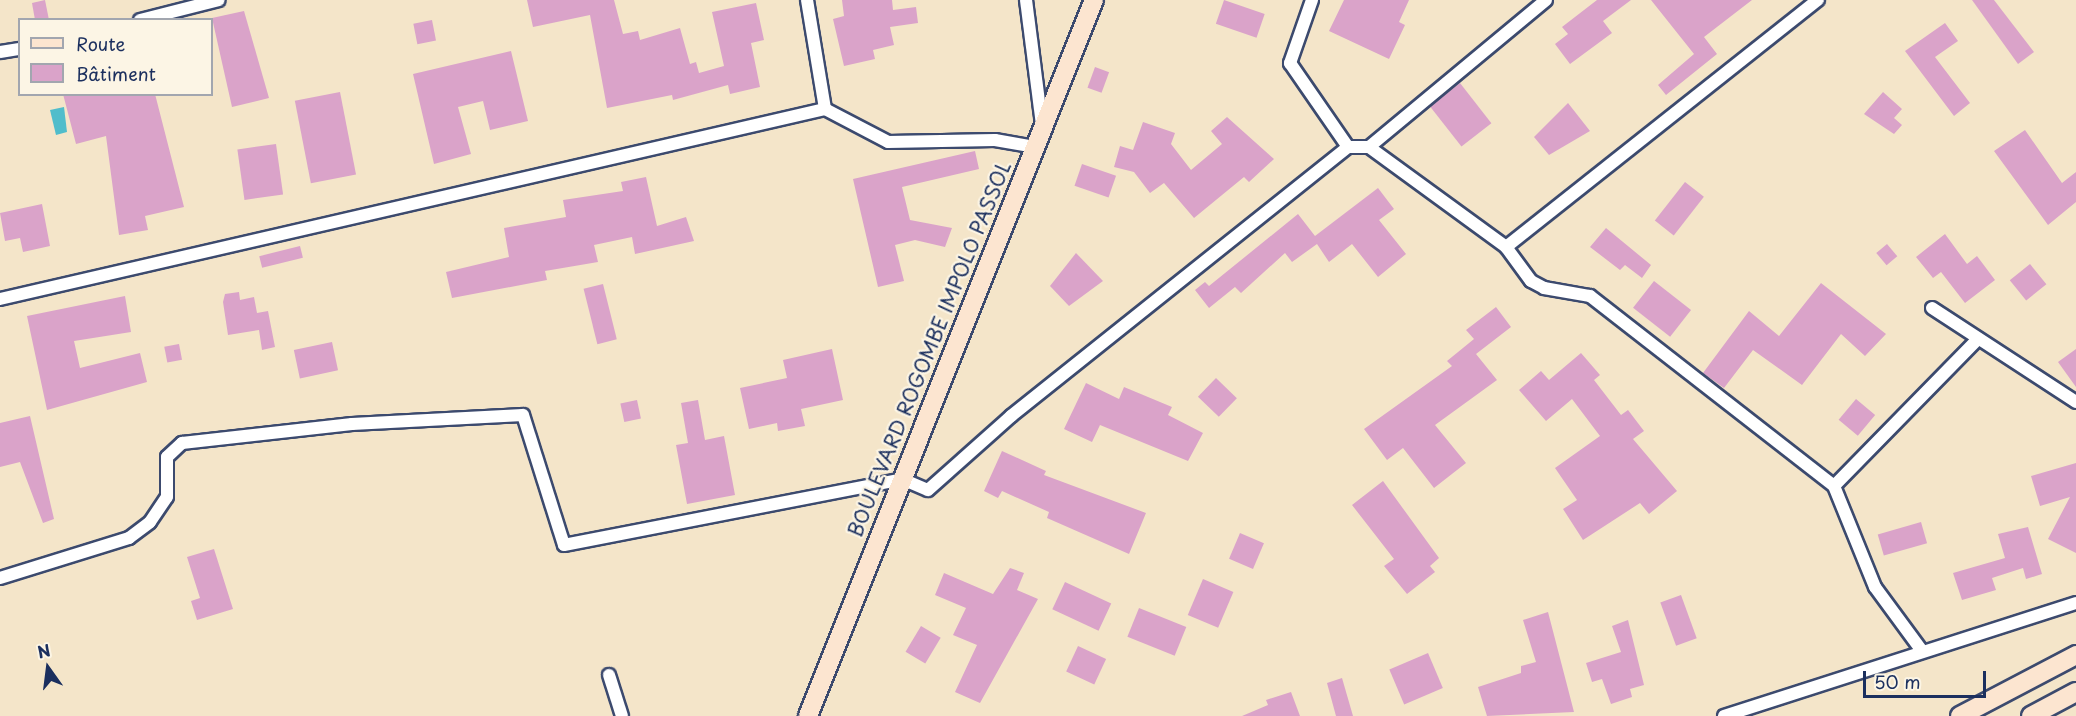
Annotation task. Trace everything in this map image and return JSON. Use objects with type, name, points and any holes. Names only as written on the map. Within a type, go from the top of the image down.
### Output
[{"type":"street","points":[[148,18],[219,0]]},
{"type":"street","points":[[807,0],[825,109]]},
{"type":"street","points":[[1026,0],[1042,125]]},
{"type":"street","name":"BOULEVARD ROGOMBE IMPOLO PASSOL","points":[[808,716],[1042,125],[1094,0]]},
{"type":"street","points":[[1312,0],[1290,63],[1348,147]]},
{"type":"street","points":[[1369,147],[1546,0]]},
{"type":"street","points":[[1506,247],[1818,0]]},
{"type":"street","points":[[0,52],[18,49]]},
{"type":"street","points":[[0,299],[825,109],[888,142],[995,140],[1034,147]]},
{"type":"street","points":[[0,578],[129,538],[167,497],[166,458],[182,443],[352,424],[523,415],[564,545],[902,479],[928,490],[1011,416],[1348,147],[1369,147],[1506,247],[1531,281],[1544,288],[1590,296],[1834,486],[1875,587],[1922,651]]},
{"type":"street","points":[[1932,308],[2076,402]]},
{"type":"street","points":[[1834,486],[1978,339]]},
{"type":"street","points":[[1724,716],[2076,603]]},
{"type":"street","points":[[1960,716],[2076,655]]},
{"type":"street","points":[[609,675],[622,716]]},
{"type":"street","points":[[2031,716],[2076,692]]},
{"type":"water","points":[[64,107],[67,132],[56,135],[50,110]]},
{"type":"building","points":[[45,0],[49,18],[35,18],[32,3]]},
{"type":"building","points":[[527,0],[614,0],[623,34],[638,31],[640,40],[680,28],[690,64],[696,62],[699,73],[724,66],[712,12],[756,3],[764,40],[751,43],[760,87],[730,94],[728,85],[673,100],[672,95],[607,108],[590,15],[533,27]]},
{"type":"building","points":[[842,0],[892,0],[893,10],[916,7],[918,23],[890,27],[894,45],[873,50],[875,59],[844,66],[833,19],[844,16]]},
{"type":"building","points":[[1224,0],[1265,14],[1257,38],[1216,24]]},
{"type":"building","points":[[1344,0],[1409,0],[1399,22],[1405,25],[1389,59],[1329,31]]},
{"type":"building","points":[[1597,0],[1631,0],[1603,21],[1612,33],[1570,64],[1555,44],[1568,34],[1562,27]]},
{"type":"building","points":[[1651,0],[1752,0],[1704,37],[1717,54],[1666,95],[1658,85],[1694,54]]},
{"type":"building","points":[[1972,0],[1994,0],[2034,52],[2018,64]]},
{"type":"building","points":[[244,11],[269,98],[232,107],[212,18]]},
{"type":"building","points":[[432,20],[436,41],[417,44],[413,24]]},
{"type":"building","points":[[1945,23],[1958,41],[1935,57],[1970,103],[1954,116],[1905,51]]},
{"type":"building","points":[[511,51],[528,121],[490,130],[483,101],[458,107],[471,154],[434,164],[413,74]]},
{"type":"building","points":[[1095,67],[1109,72],[1102,93],[1087,88]]},
{"type":"building","points":[[1460,83],[1491,123],[1461,147],[1430,106]]},
{"type":"building","points":[[340,92],[356,174],[311,183],[295,101]]},
{"type":"building","points":[[1883,92],[1902,109],[1894,118],[1902,125],[1894,134],[1864,114]]},
{"type":"building","points":[[64,96],[156,96],[184,207],[145,216],[148,230],[119,235],[106,136],[76,144]]},
{"type":"building","points":[[1568,103],[1590,131],[1549,155],[1534,137]]},
{"type":"building","points":[[1227,117],[1274,159],[1249,182],[1244,177],[1194,218],[1164,183],[1150,193],[1134,172],[1114,167],[1120,146],[1133,150],[1143,122],[1175,133],[1171,144],[1191,170],[1222,144],[1211,131]]},
{"type":"building","points":[[2025,130],[2062,183],[2076,172],[2076,202],[2048,225],[1994,151]]},
{"type":"building","points":[[276,144],[283,195],[244,200],[237,149]]},
{"type":"building","points":[[975,151],[979,169],[902,187],[910,220],[952,228],[945,247],[915,240],[895,245],[904,281],[878,287],[853,179]]},
{"type":"building","points":[[1082,164],[1116,176],[1109,197],[1075,186]]},
{"type":"building","points":[[646,177],[657,226],[686,217],[694,241],[635,254],[632,237],[594,245],[598,262],[545,271],[547,280],[452,298],[446,272],[509,257],[504,228],[566,217],[563,200],[623,191],[621,182]]},
{"type":"building","points":[[1685,182],[1704,197],[1674,235],[1655,221]]},
{"type":"building","points":[[1378,188],[1394,209],[1379,220],[1406,254],[1378,277],[1352,244],[1329,262],[1317,244],[1292,262],[1285,253],[1241,293],[1235,287],[1209,308],[1195,290],[1205,282],[1209,286],[1298,214],[1315,236]]},
{"type":"building","points":[[42,204],[50,246],[23,252],[20,238],[5,241],[0,213]]},
{"type":"building","points":[[1606,228],[1651,265],[1642,278],[1625,265],[1620,270],[1590,247]]},
{"type":"building","points":[[1945,234],[1967,264],[1977,256],[1995,280],[1965,303],[1941,272],[1933,278],[1916,257]]},
{"type":"building","points":[[1887,244],[1897,256],[1887,265],[1876,253]]},
{"type":"building","points":[[300,246],[303,258],[262,268],[259,256]]},
{"type":"building","points":[[1076,253],[1103,281],[1069,306],[1050,286]]},
{"type":"building","points":[[2030,264],[2046,284],[2026,301],[2010,280]]},
{"type":"building","points":[[1654,281],[1691,310],[1670,337],[1633,308]]},
{"type":"building","points":[[1821,283],[1886,334],[1865,356],[1841,334],[1802,385],[1753,350],[1724,388],[1703,373],[1749,311],[1779,336]]},
{"type":"building","points":[[603,284],[617,339],[597,344],[584,289]]},
{"type":"building","points":[[239,292],[240,300],[254,297],[257,313],[268,311],[275,347],[262,350],[259,330],[228,335],[223,302],[225,294]]},
{"type":"building","points":[[125,296],[131,332],[74,341],[80,368],[140,353],[147,382],[47,410],[27,316]]},
{"type":"building","points":[[1496,307],[1511,327],[1476,354],[1497,380],[1435,425],[1466,463],[1434,488],[1403,448],[1387,460],[1364,429],[1452,366],[1447,361],[1474,339],[1466,330]]},
{"type":"building","points":[[332,342],[338,370],[300,378],[294,350]]},
{"type":"building","points":[[179,344],[182,360],[167,363],[164,347]]},
{"type":"building","points":[[832,349],[843,400],[801,409],[805,426],[778,431],[777,423],[749,429],[740,388],[787,378],[783,360]]},
{"type":"building","points":[[2076,349],[2076,387],[2058,362]]},
{"type":"building","points":[[1581,353],[1600,375],[1594,380],[1621,415],[1628,410],[1644,431],[1633,439],[1677,491],[1649,514],[1640,503],[1583,540],[1563,509],[1577,500],[1555,468],[1600,436],[1572,399],[1546,421],[1519,390],[1541,371],[1549,380]]},
{"type":"building","points":[[1216,378],[1237,398],[1219,417],[1198,397]]},
{"type":"building","points":[[1086,383],[1119,399],[1124,387],[1172,407],[1168,415],[1203,433],[1188,461],[1100,425],[1092,442],[1064,429]]},
{"type":"building","points":[[1856,399],[1875,415],[1858,436],[1839,420]]},
{"type":"building","points":[[637,400],[641,419],[624,422],[620,404]]},
{"type":"building","points":[[698,400],[705,440],[724,436],[735,495],[687,504],[676,445],[688,443],[681,403]]},
{"type":"building","points":[[30,416],[54,519],[43,523],[20,462],[0,467],[0,423]]},
{"type":"building","points":[[1002,451],[1046,471],[1044,475],[1146,513],[1129,554],[1047,518],[1049,512],[1002,491],[998,498],[984,491]]},
{"type":"building","points":[[2076,463],[2076,553],[2048,539],[2070,497],[2040,506],[2031,476]]},
{"type":"building","points":[[1383,481],[1439,558],[1430,566],[1435,572],[1407,594],[1384,566],[1394,559],[1352,505]]},
{"type":"building","points":[[1921,522],[1927,543],[1884,556],[1878,534]]},
{"type":"building","points":[[2028,527],[2042,574],[2026,579],[2023,568],[1992,578],[1996,590],[1962,600],[1953,573],[2005,558],[1998,534]]},
{"type":"building","points":[[1240,533],[1264,543],[1253,569],[1229,559]]},
{"type":"building","points":[[214,549],[233,609],[197,620],[191,601],[200,598],[187,557]]},
{"type":"building","points":[[1010,568],[1024,573],[1017,590],[1038,599],[980,703],[955,692],[977,645],[953,635],[966,608],[935,595],[944,573],[993,594]]},
{"type":"building","points":[[1203,579],[1233,592],[1218,628],[1188,615]]},
{"type":"building","points":[[1065,582],[1111,604],[1099,631],[1052,609]]},
{"type":"building","points":[[1681,595],[1697,638],[1676,646],[1660,603]]},
{"type":"building","points":[[1139,608],[1186,627],[1175,656],[1127,637]]},
{"type":"building","points":[[1548,612],[1574,712],[1487,716],[1478,687],[1521,673],[1521,666],[1536,662],[1523,620]]},
{"type":"building","points":[[1628,620],[1644,685],[1630,689],[1632,697],[1611,704],[1602,679],[1592,682],[1586,663],[1621,652],[1612,626]]},
{"type":"building","points":[[921,626],[941,638],[925,664],[906,652]]},
{"type":"building","points":[[1078,646],[1106,659],[1094,684],[1066,671]]},
{"type":"building","points":[[1428,653],[1443,688],[1404,704],[1389,669]]},
{"type":"building","points":[[1342,678],[1353,716],[1336,716],[1327,683]]},
{"type":"building","points":[[1291,692],[1300,716],[1242,716],[1268,705],[1266,700]]}]
